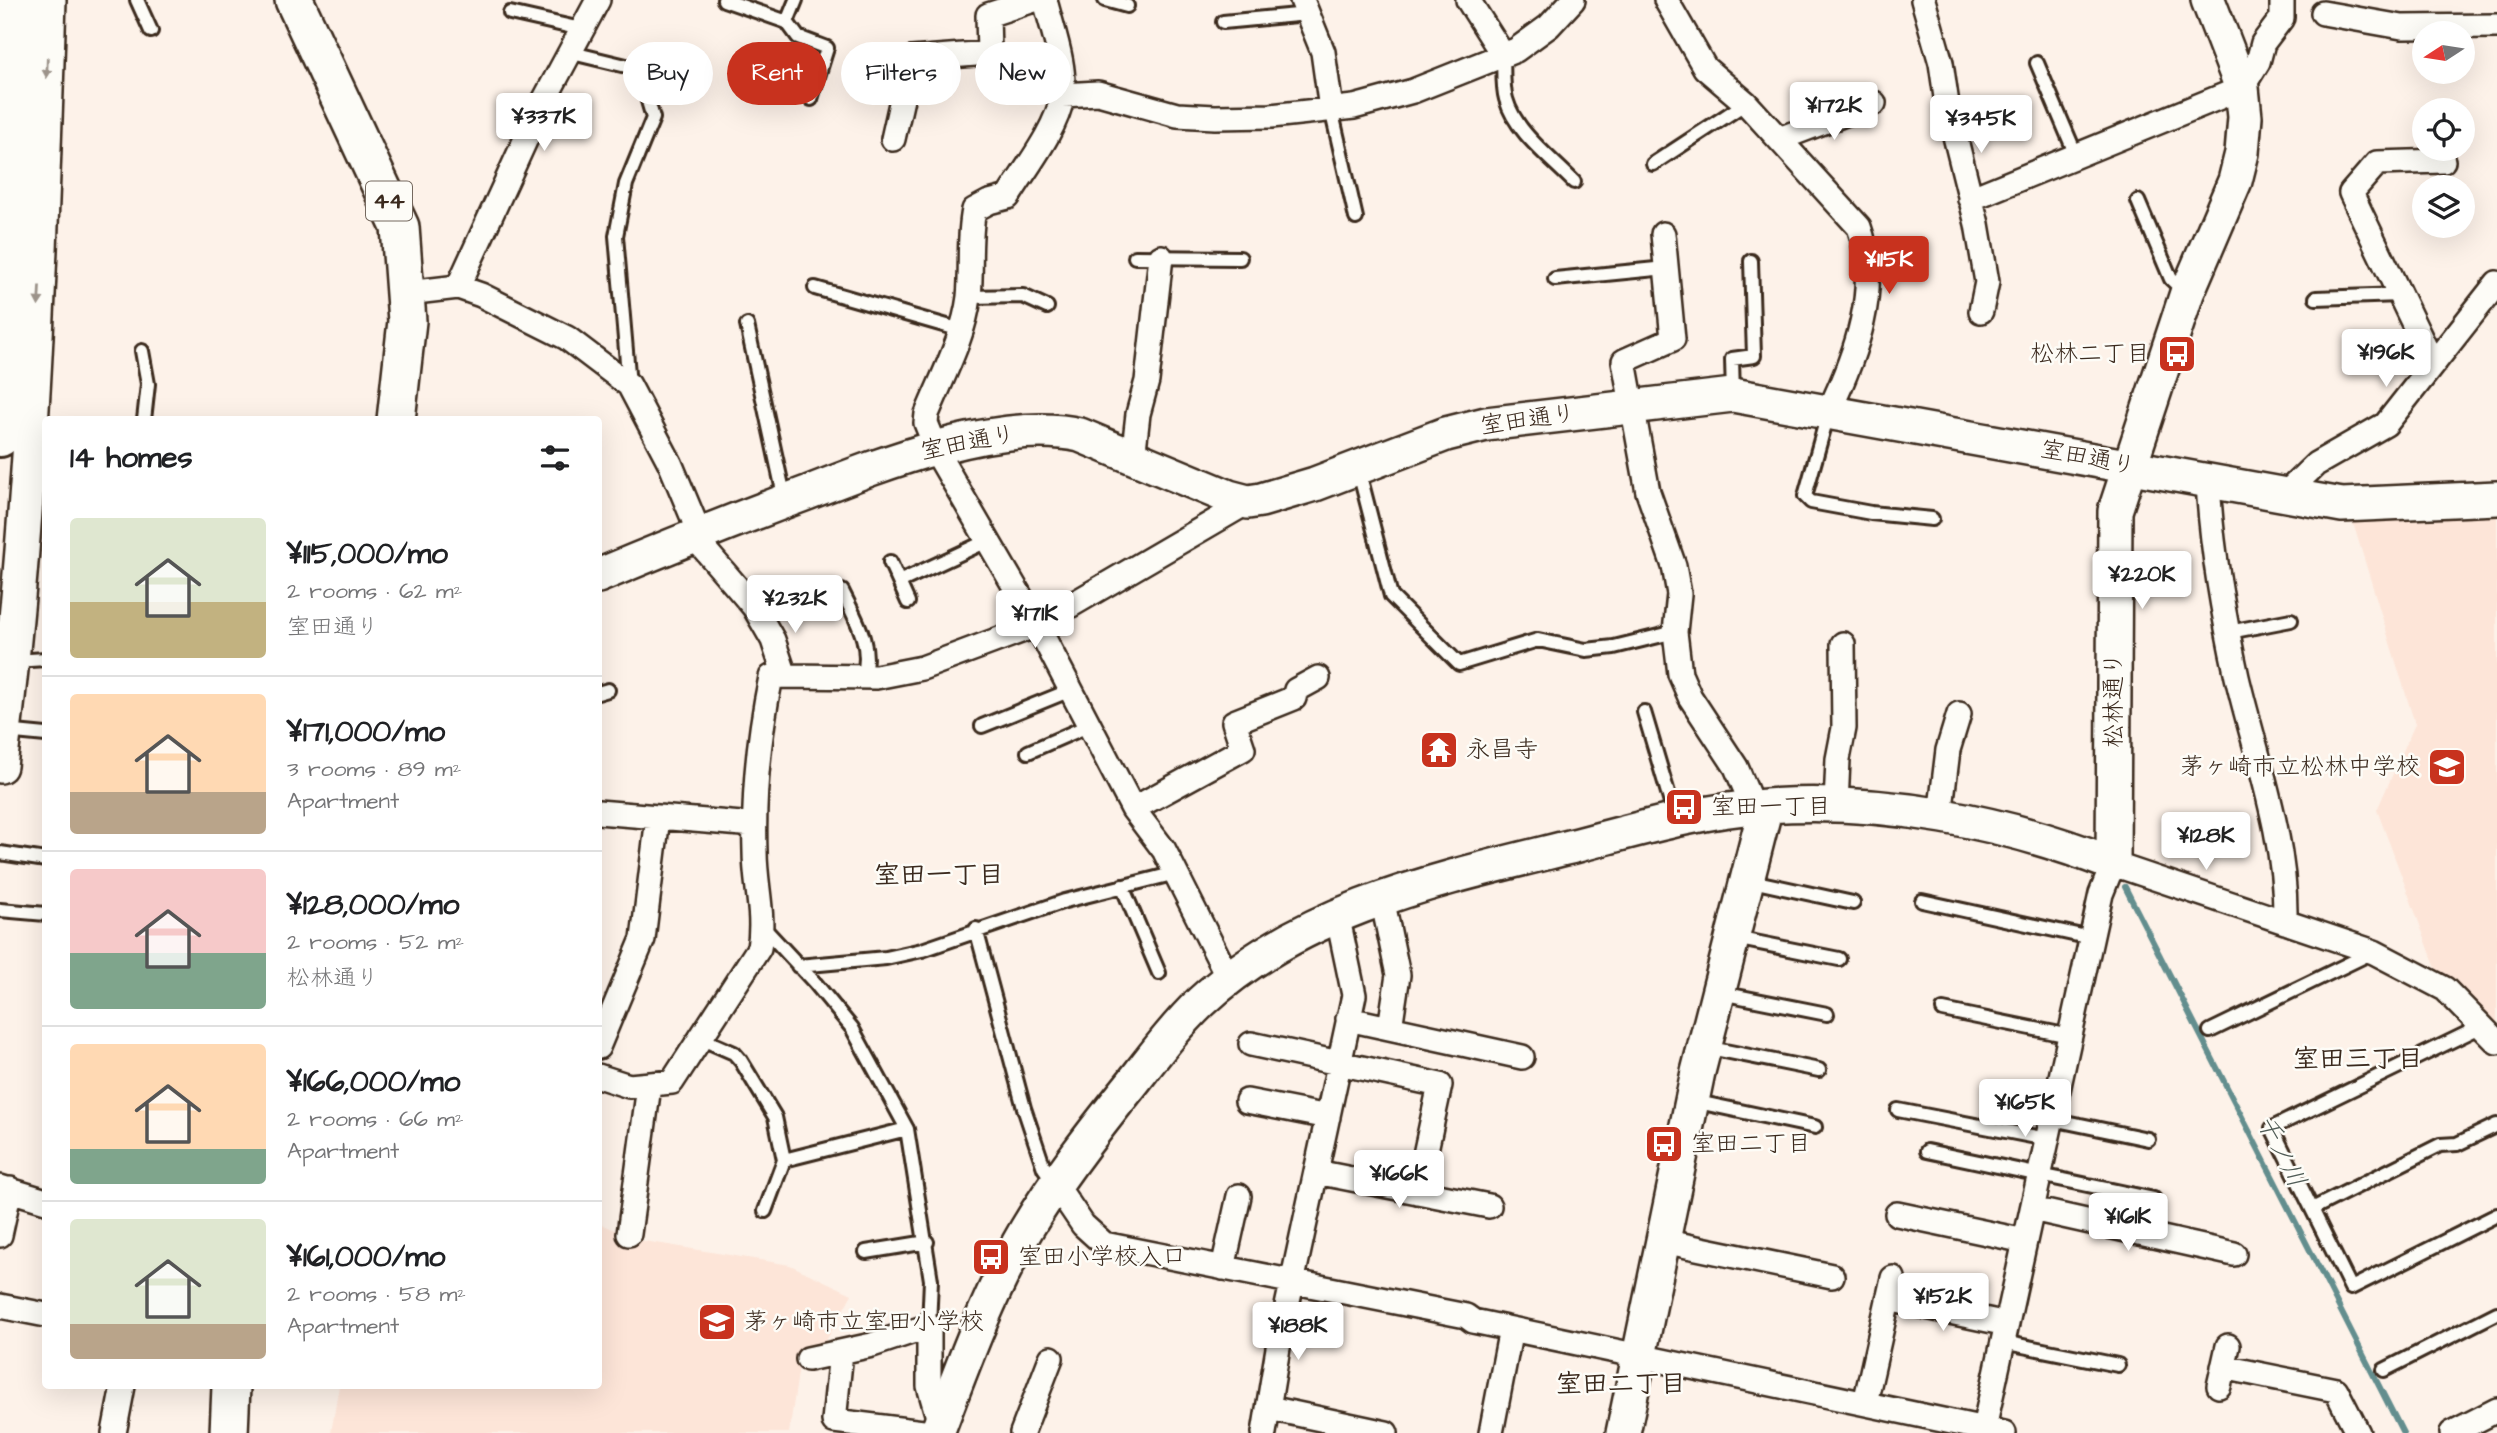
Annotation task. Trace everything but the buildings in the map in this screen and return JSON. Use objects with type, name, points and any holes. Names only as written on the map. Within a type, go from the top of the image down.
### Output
[{"type":"highway","points":[[0,437],[8,300],[16,0]]},
{"type":"main road","name":"44","points":[[294,0],[400,227],[407,293],[396,416]]},
{"type":"main road","points":[[229,1433],[231,1389]]},
{"type":"street","points":[[0,766],[12,661],[32,425],[43,229],[49,0]]},
{"type":"street","points":[[458,287],[568,52],[598,0]]},
{"type":"street","points":[[893,139],[911,59],[989,53],[988,15],[1034,0]]},
{"type":"street","points":[[1045,0],[1055,42]]},
{"type":"street","points":[[1468,0],[1503,55]]},
{"type":"street","points":[[1071,95],[1098,93],[1177,115],[1215,117],[1271,116],[1354,107],[1413,91],[1503,55],[1549,26],[1573,0]]},
{"type":"street","points":[[1666,0],[1705,68],[1746,103],[1859,227],[1867,249],[1868,286],[1861,327],[1829,411]]},
{"type":"street","points":[[1923,0],[1941,63],[1947,104],[1987,282],[1981,311]]},
{"type":"street","name":"松林通り","points":[[2113,864],[2115,511],[2187,293],[2240,162],[2245,117],[2242,88],[2208,0]]},
{"type":"street","points":[[1969,199],[2242,88],[2258,62],[2263,43],[2282,18],[2282,0]]},
{"type":"street","points":[[1305,7],[1323,52],[1331,109]]},
{"type":"street","points":[[2323,13],[2402,27],[2497,26]]},
{"type":"street","points":[[1779,139],[1874,103]]},
{"type":"street","points":[[1060,105],[1057,116],[1008,197],[989,202],[974,210],[970,231],[969,297],[961,330],[927,414],[926,423],[936,448],[1037,625],[1133,809],[1164,850],[1229,979]]},
{"type":"street","points":[[2433,364],[2351,193],[2377,163],[2443,161]]},
{"type":"street","points":[[1623,1433],[1704,1047],[1746,880],[1759,806],[1690,697],[1679,674],[1675,632],[1679,594],[1674,566],[1648,492],[1631,405],[1624,361],[1673,339],[1663,234]]},
{"type":"street","points":[[1133,458],[1138,414],[1139,355],[1161,257]]},
{"type":"street","points":[[407,293],[458,287],[516,310],[567,338],[629,385],[670,463],[699,534],[700,544],[754,607],[773,640],[785,676]]},
{"type":"street","points":[[2282,496],[2316,464],[2386,424],[2433,364],[2493,295]]},
{"type":"street","name":"室田通り","points":[[602,574],[699,534],[901,457],[1034,430],[1057,430],[1080,436],[1248,502],[1315,484],[1446,434],[1486,424],[1733,395],[2131,466],[2282,496],[2361,506],[2497,498]]},
{"type":"street","points":[[2208,481],[2210,531],[2229,632],[2286,882],[2285,922]]},
{"type":"street","points":[[602,1077],[629,1086],[672,1082],[759,948],[763,927],[754,824],[756,777],[771,677],[863,678],[922,668],[1037,625],[1248,502]]},
{"type":"street","points":[[1836,806],[1838,759],[1843,728],[1843,644]]},
{"type":"street","points":[[1133,809],[1243,749],[1234,722],[1294,698],[1296,690],[1318,678]]},
{"type":"street","points":[[1940,816],[1948,750],[1959,714]]},
{"type":"street","points":[[936,1430],[1004,1271],[1029,1224],[1112,1107],[1200,1003],[1229,979],[1287,940],[1337,914],[1452,877],[1676,820],[1759,806],[1836,806],[1940,816],[2012,830],[2065,845],[2113,864],[2374,952],[2445,989],[2489,1034]]},
{"type":"street","points":[[602,812],[754,824]]},
{"type":"street","points":[[602,1037],[643,939],[658,817]]},
{"type":"street","points":[[1056,1185],[1083,1225],[1104,1244],[1465,1316],[1473,1321],[1990,1432],[2005,1333],[2049,1129],[2101,894],[2113,864]]},
{"type":"street","points":[[1382,898],[1398,975],[1390,1028]]},
{"type":"street","points":[[1264,1433],[1292,1282],[1354,995],[1337,914]]},
{"type":"street","points":[[1349,1019],[1522,1056]]},
{"type":"street","points":[[1251,1044],[1440,1085],[1417,1192]]},
{"type":"street","points":[[629,1234],[649,1086]]},
{"type":"street","points":[[1247,1101],[1328,1117]]},
{"type":"street","points":[[1316,1172],[1489,1206]]},
{"type":"street","points":[[0,1235],[5,1188],[42,1200]]},
{"type":"street","points":[[1223,1268],[1239,1196]]},
{"type":"street","points":[[2032,1209],[2234,1254]]},
{"type":"street","points":[[1897,1214],[2025,1241]]},
{"type":"street","points":[[1663,1241],[1832,1276]]},
{"type":"street","points":[[1865,1404],[1890,1288],[2005,1333]]},
{"type":"street","points":[[0,1306],[42,1314]]},
{"type":"street","points":[[807,1359],[841,1352],[929,1326],[929,1386],[936,1430]]},
{"type":"street","points":[[1491,1433],[1511,1329]]},
{"type":"street","points":[[841,1352],[834,1421],[936,1430]]},
{"type":"street","points":[[1022,1433],[1051,1358]]},
{"type":"street","points":[[2223,1366],[2336,1390],[2358,1433]]},
{"type":"street","points":[[114,1433],[123,1389]]},
{"type":"street","points":[[1269,1408],[1386,1433]]},
{"type":"street","points":[[2452,1433],[2475,1428],[2497,1410]]},
{"type":"lane","points":[[137,0],[151,31]]},
{"type":"lane","points":[[724,0],[787,22],[798,37],[811,42]]},
{"type":"lane","points":[[787,22],[796,0]]},
{"type":"lane","points":[[1105,0],[1127,6]]},
{"type":"lane","points":[[1223,22],[1305,7]]},
{"type":"lane","points":[[510,13],[581,29]]},
{"type":"lane","points":[[568,52],[648,71],[648,101],[653,118],[626,184],[616,236],[619,297],[629,385]]},
{"type":"lane","points":[[1503,55],[1505,96],[1510,110],[1519,125],[1574,182]]},
{"type":"lane","points":[[2037,63],[2076,155]]},
{"type":"lane","points":[[1653,164],[1746,103]]},
{"type":"lane","points":[[1331,109],[1356,218]]},
{"type":"lane","points":[[2138,201],[2171,279],[2187,293]]},
{"type":"lane","points":[[1135,257],[1240,258]]},
{"type":"lane","points":[[1733,395],[1732,359],[1754,356],[1751,261]]},
{"type":"lane","points":[[1555,279],[1666,268]]},
{"type":"lane","points":[[815,288],[961,330]]},
{"type":"lane","points":[[2316,299],[2400,295]]},
{"type":"lane","points":[[969,297],[1023,296],[1047,307]]},
{"type":"lane","points":[[747,325],[785,501]]},
{"type":"lane","points":[[142,351],[149,384],[145,416]]},
{"type":"lane","points":[[1829,411],[1805,496],[1811,502],[1871,513],[1932,519]]},
{"type":"lane","points":[[1358,468],[1391,596],[1460,664],[1538,640],[1586,650],[1614,647],[1675,632]]},
{"type":"lane","points":[[899,582],[987,541]]},
{"type":"lane","points":[[890,562],[908,602]]},
{"type":"lane","points":[[842,591],[867,645],[867,663],[863,678]]},
{"type":"lane","points":[[2229,632],[2291,620]]},
{"type":"lane","points":[[12,661],[42,659]]},
{"type":"lane","points":[[982,726],[1072,690]]},
{"type":"lane","points":[[1644,712],[1676,820]]},
{"type":"lane","points":[[1028,752],[1090,725]]},
{"type":"lane","points":[[4,731],[42,735]]},
{"type":"lane","points":[[0,853],[42,859]]},
{"type":"lane","points":[[798,966],[886,958],[922,950],[976,929],[1176,873]]},
{"type":"lane","points":[[1746,880],[1853,903]]},
{"type":"lane","points":[[1122,886],[1158,973]]},
{"type":"lane","points":[[1923,901],[2091,938]]},
{"type":"lane","points":[[0,909],[42,914]]},
{"type":"lane","points":[[763,927],[852,1028],[907,1129],[927,1242],[931,1280],[929,1326]]},
{"type":"lane","points":[[976,929],[1024,1108],[1044,1168],[1056,1185]]},
{"type":"lane","points":[[1731,937],[1839,959]]},
{"type":"lane","points":[[2210,1031],[2374,952]]},
{"type":"lane","points":[[1717,992],[1827,1014]]},
{"type":"lane","points":[[1943,1010],[2070,1036]]},
{"type":"lane","points":[[2489,1034],[2272,1128],[2351,1288],[2497,1215]]},
{"type":"lane","points":[[702,1038],[734,1053],[775,1117],[785,1160],[765,1211]]},
{"type":"lane","points":[[1704,1047],[1819,1070]]},
{"type":"lane","points":[[1692,1101],[1815,1127]]},
{"type":"lane","points":[[1898,1110],[2148,1139]]},
{"type":"lane","points":[[2312,1209],[2440,1145],[2456,1144],[2497,1125]]},
{"type":"lane","points":[[785,1160],[907,1129]]},
{"type":"lane","points":[[1927,1152],[2154,1199]]},
{"type":"lane","points":[[866,1252],[927,1242]]},
{"type":"lane","points":[[2384,1370],[2497,1313]]},
{"type":"lane","points":[[2005,1333],[2118,1365]]},
{"type":"shaded area","name":"茅ヶ崎市立松林中学校","points":[[2497,508],[2497,1030],[2454,981],[2437,971],[2377,810],[2415,724],[2350,513]]},
{"type":"shaded area","name":"茅ヶ崎市立室田小学校","points":[[602,1224],[638,1240],[790,1265],[852,1294],[821,1350],[800,1360],[789,1433],[331,1433],[338,1389],[602,1389]]},
{"type":"waterway","name":"千ノ川","points":[[2125,887],[2403,1433]]},
{"type":"place","name":"松林二丁目","points":[[2177,354]]},
{"type":"place","name":"永昌寺","points":[[1439,750]]},
{"type":"place","name":"茅ヶ崎市立松林中学校","points":[[2447,767]]},
{"type":"place","name":"室田一丁目","points":[[1684,807]]},
{"type":"place","name":"室田二丁目","points":[[1664,1144]]},
{"type":"place","name":"室田小学校入口","points":[[991,1257]]},
{"type":"place","name":"茅ヶ崎市立室田小学校","points":[[717,1322]]},
{"type":"district","name":"室田一丁目","points":[[939,875]]},
{"type":"district","name":"室田三丁目","points":[[2358,1059]]},
{"type":"district","name":"室田二丁目","points":[[1621,1384]]}]
